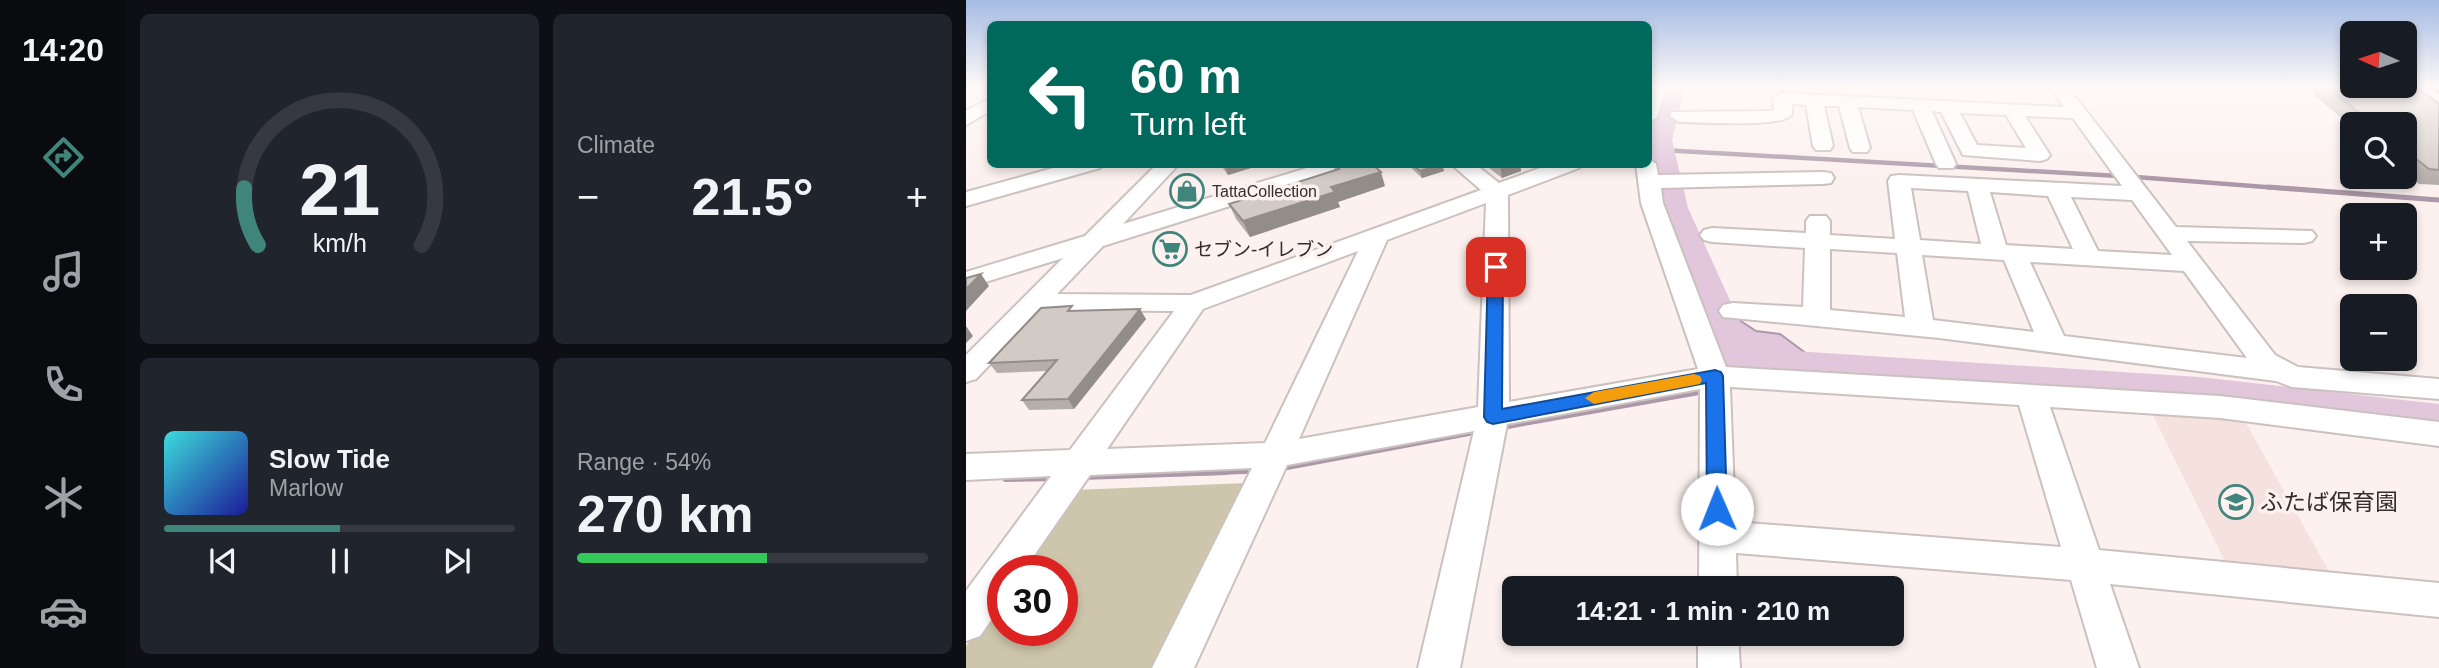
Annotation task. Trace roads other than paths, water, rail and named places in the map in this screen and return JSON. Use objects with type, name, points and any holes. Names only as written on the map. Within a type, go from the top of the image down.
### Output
[{"type":"street","points":[[1817,117],[1823,146]]},
{"type":"street","points":[[1853,117],[1860,148]]},
{"type":"street","points":[[1928,117],[1945,164]]},
{"type":"street","points":[[1953,117],[1970,151],[2040,155],[2019,117]]},
{"type":"street","points":[[2081,117],[2265,362],[2292,377],[2439,389]]},
{"type":"street","points":[[999,190],[1025,168]]},
{"type":"street","points":[[966,199],[1079,168]]},
{"type":"street","points":[[966,372],[1165,168]]},
{"type":"street","points":[[966,280],[1308,168]]},
{"type":"street","points":[[966,271],[1100,236],[1330,168]]},
{"type":"street","points":[[1466,168],[1497,192]]},
{"type":"street","points":[[1036,302],[1194,303],[1561,168]]},
{"type":"street","points":[[1718,576],[1715,376],[1652,203],[1651,176],[1682,182],[1823,178]]},
{"type":"street","points":[[1920,326],[1899,181],[2139,194]]},
{"type":"street","points":[[1977,185],[2005,253],[2053,344]]},
{"type":"street","points":[[2056,189],[2089,258]]},
{"type":"street","points":[[1439,668],[1492,425],[1497,192]]},
{"type":"street","points":[[1816,315],[1818,231]]},
{"type":"street","points":[[1712,235],[1818,231],[1909,248],[2193,264]]},
{"type":"street","points":[[2170,234],[2305,236]]},
{"type":"street","points":[[1173,668],[1272,464],[1376,238]]},
{"type":"street","points":[[1014,555],[1194,303]]},
{"type":"street","points":[[1733,311],[1816,315],[1920,326],[2166,360],[2283,372]]},
{"type":"street","points":[[966,467],[1073,472],[1272,464],[1492,425],[1715,376],[2220,407],[2439,434]]},
{"type":"street","points":[[2031,396],[2118,668]]},
{"type":"street","points":[[1717,536],[2085,565],[2439,600]]},
{"type":"street","points":[[966,623],[987,593]]},
{"type":"street","points":[[1718,646],[1719,668]]},
{"type":"waterway","points":[[1666,117],[1660,140],[1674,208],[1739,360]]},
{"type":"waterway","points":[[1662,150],[2119,176]]},
{"type":"waterway","points":[[2132,173],[2136,177],[2291,189]]},
{"type":"waterway","points":[[2268,187],[2439,200]]},
{"type":"waterway","points":[[1761,361],[2200,390],[2439,418]]},
{"type":"waterway","points":[[1499,427],[1696,392]]},
{"type":"waterway","points":[[1279,468],[1482,430]]},
{"type":"waterway","points":[[1175,473],[1258,470]]},
{"type":"waterway","points":[[1083,476],[1226,471]]},
{"type":"waterway","points":[[1006,478],[1059,477]]},
{"type":"place","name":"TattaCollection","points":[[1187,191]]},
{"type":"place","name":"セブン-イレブン","points":[[1170,249]]},
{"type":"place","name":"ふたば保育園","points":[[2236,502]]}]
